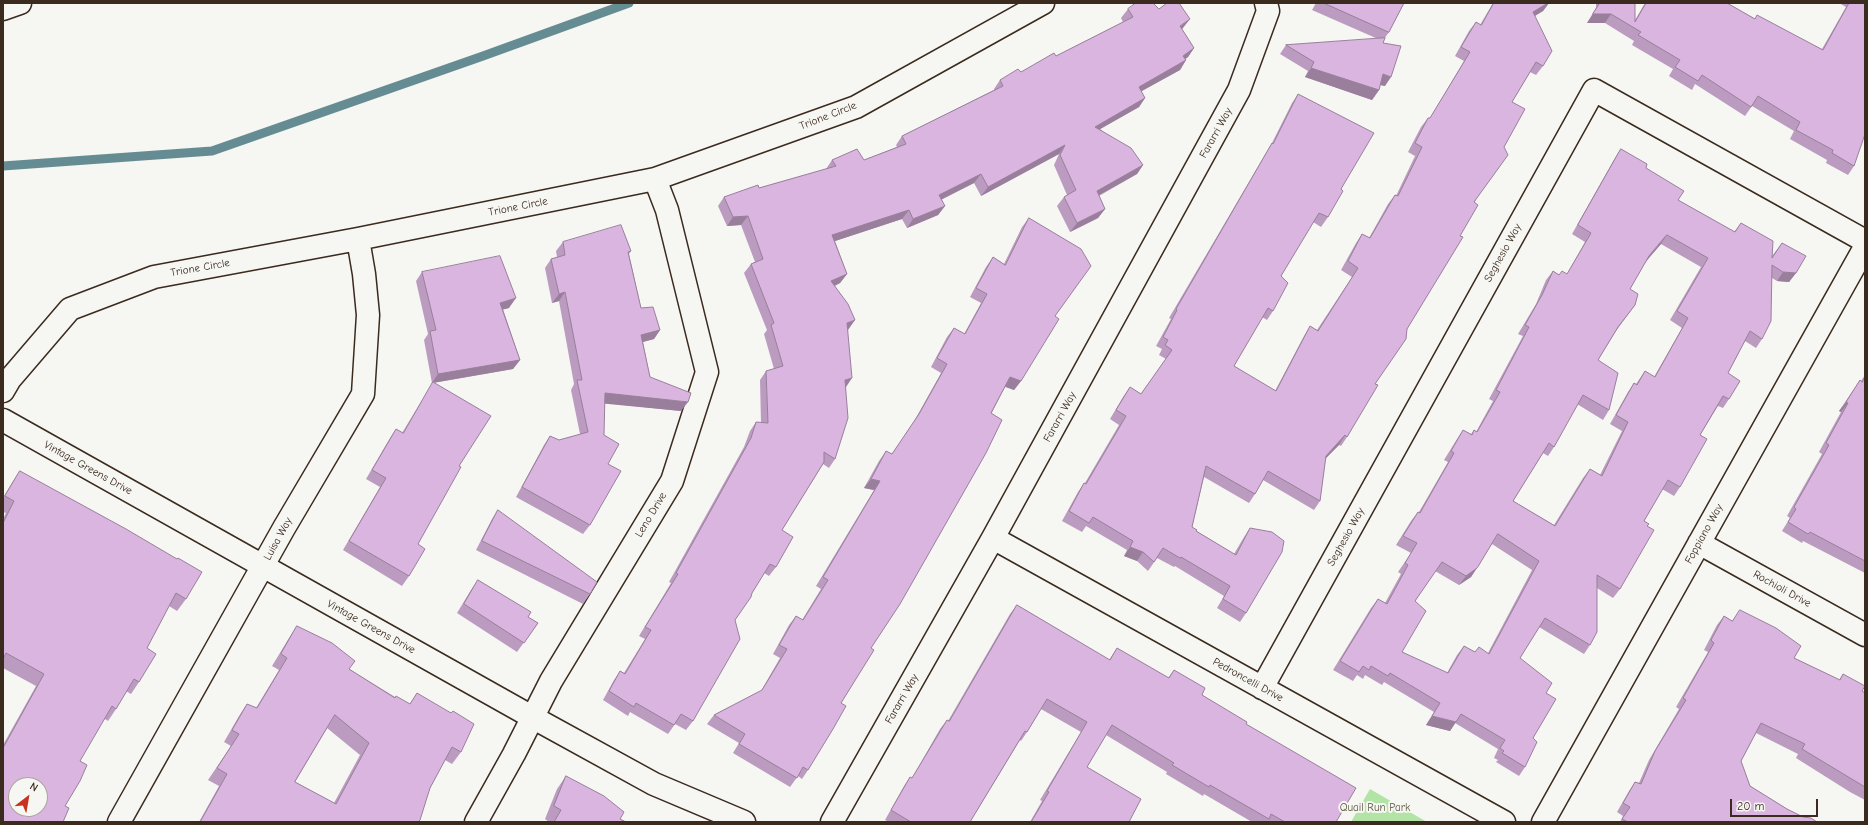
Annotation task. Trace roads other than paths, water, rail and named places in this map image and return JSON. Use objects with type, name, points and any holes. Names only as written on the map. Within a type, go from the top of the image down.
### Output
[{"type":"street","points":[[3,9],[20,3]]},
{"type":"street","name":"Trione Circle","points":[[3,391],[10,379],[70,308],[154,276],[358,239],[655,179],[856,107],[1043,3]]},
{"type":"street","name":"Fararri Way","points":[[832,822],[993,538],[1239,90],[1268,11],[1266,3]]},
{"type":"street","name":"Seghesio Way","points":[[1262,688],[1594,90],[1865,241]]},
{"type":"street","name":"Leno Drive","points":[[476,822],[514,754],[551,681],[672,481],[707,372],[667,210],[655,179]]},
{"type":"street","name":"Luisa Way","points":[[119,822],[284,528],[363,394],[368,315],[364,274],[358,239]]},
{"type":"street","name":"Foppiano Way","points":[[1543,822],[1865,247]]},
{"type":"street","name":"Vintage Greens Drive","points":[[3,420],[532,718],[654,784],[744,822]]},
{"type":"street","name":"Pedroncelli Drive","points":[[993,538],[1504,822]]},
{"type":"street","name":"Rochioli Drive","points":[[1700,543],[1865,635]]},
{"type":"waterway","points":[[3,166],[212,151],[629,3]]},
{"type":"park label","name":"Quail Run Park","points":[[1375,808]]}]
